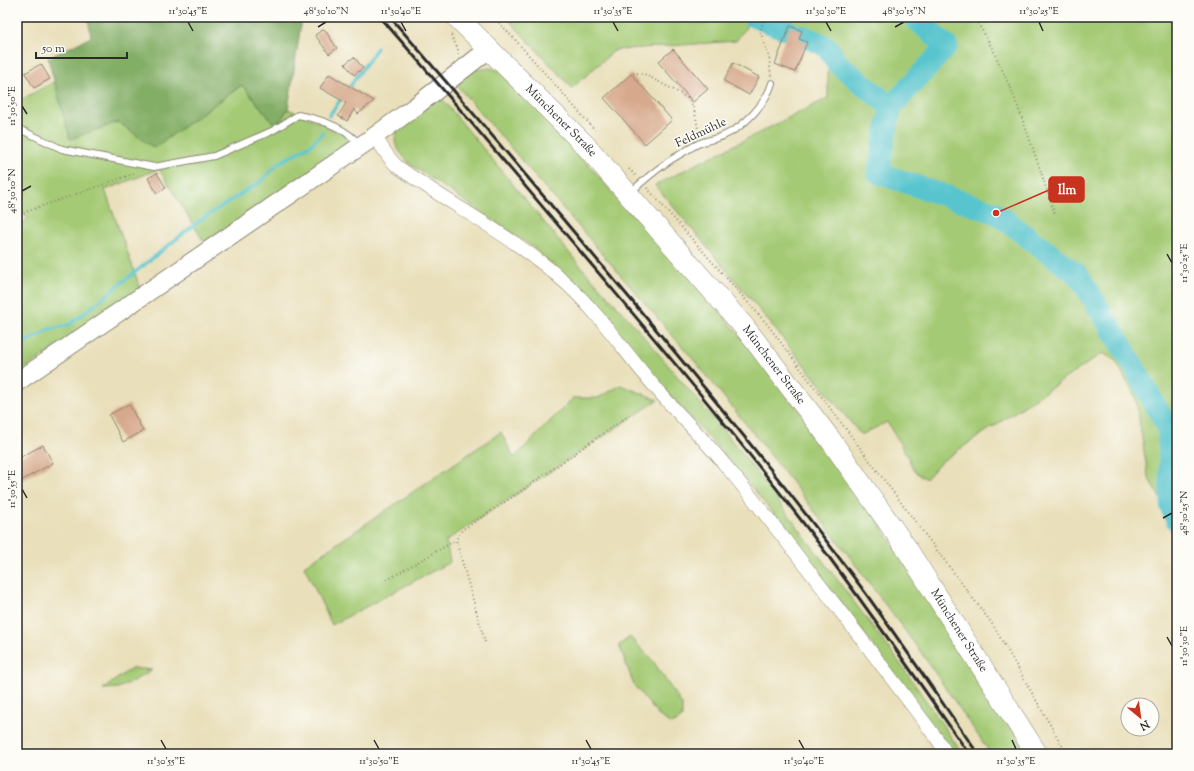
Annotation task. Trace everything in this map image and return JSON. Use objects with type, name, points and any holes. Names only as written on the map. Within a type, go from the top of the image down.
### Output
[{"type":"main road","name":"Münchener Straße","points":[[460,20],[586,146],[746,329],[830,439],[905,546],[1037,754]]},
{"type":"street","points":[[17,382],[368,141],[489,49]]},
{"type":"street","points":[[368,141],[392,163],[521,248],[550,270],[588,305],[659,392],[725,464],[844,615],[938,739],[947,754]]},
{"type":"lane","name":"Feldmühle","points":[[629,194],[665,164],[700,143],[724,136],[740,125],[762,102],[772,83]]},
{"type":"lane","points":[[17,128],[62,149],[154,167],[214,156],[272,131],[298,115],[317,119],[368,141]]},
{"type":"path","points":[[764,17],[760,31],[769,57],[772,83]]},
{"type":"path","points":[[973,17],[992,47],[1001,67],[1037,160],[1055,215]]},
{"type":"path","points":[[458,58],[458,49],[451,35],[460,20]]},
{"type":"path","points":[[633,74],[644,74],[687,97],[695,110],[700,143]]},
{"type":"path","points":[[17,218],[28,211],[154,167]]},
{"type":"path","points":[[387,580],[456,540],[462,530],[524,489],[631,414]]},
{"type":"path","points":[[456,540],[485,642]]},
{"type":"green space","points":[[88,17],[302,17],[288,109],[276,126],[242,85],[154,148],[118,122],[70,139],[48,58],[91,37]]},
{"type":"green space","points":[[506,17],[1177,17],[1177,548],[1167,510],[1148,477],[1136,399],[1116,361],[1103,353],[942,461],[926,479],[914,471],[909,459],[887,422],[861,435],[753,302],[655,185],[828,98],[828,52],[752,19],[736,41],[615,50],[572,88]]},
{"type":"green space","points":[[491,68],[500,71],[562,134],[624,206],[697,282],[836,457],[1029,754],[991,754],[920,651],[840,544],[758,439],[698,365],[454,82],[476,70]]},
{"type":"green space","points":[[55,81],[70,139],[118,122],[154,147],[242,85],[276,126],[288,109],[343,132],[351,144],[204,242],[159,169],[105,190],[141,290],[17,374],[17,226],[28,219],[17,203],[17,102]]},
{"type":"green space","points":[[439,95],[576,261],[634,325],[739,449],[899,662],[963,754],[948,754],[873,645],[774,514],[722,452],[666,391],[565,275],[531,246],[410,164],[403,156],[395,141],[396,135],[400,128],[412,115]]},
{"type":"green space","points":[[621,385],[658,400],[446,541],[450,562],[332,625],[304,566],[501,432],[514,458],[573,398],[598,398]]},
{"type":"green space","points":[[630,637],[653,661],[682,705],[682,718],[672,724],[659,716],[634,685],[619,645]]},
{"type":"green space","points":[[132,668],[152,670],[118,688],[103,689]]},
{"type":"building","points":[[790,26],[802,31],[799,39],[807,42],[795,72],[775,64]]},
{"type":"building","points":[[324,29],[337,48],[329,54],[315,35]]},
{"type":"building","points":[[673,49],[708,89],[693,102],[658,62]]},
{"type":"building","points":[[354,57],[363,68],[354,75],[345,64]]},
{"type":"building","points":[[733,63],[759,77],[749,95],[724,81]]},
{"type":"building","points":[[41,64],[50,79],[34,88],[25,73]]},
{"type":"building","points":[[329,74],[374,101],[358,114],[354,109],[347,121],[338,116],[346,103],[320,88]]},
{"type":"building","points":[[631,74],[672,120],[645,144],[604,98]]},
{"type":"building","points":[[157,173],[166,188],[157,193],[148,178]]},
{"type":"building","points":[[129,404],[143,431],[123,442],[109,415]]},
{"type":"building","points":[[43,445],[53,463],[17,483],[17,459]]},
{"type":"waterway","points":[[754,17],[788,30]]},
{"type":"waterway","points":[[913,17],[947,46],[891,107],[878,173],[996,213],[1079,276],[1125,351],[1168,428],[1171,507],[1177,521]]},
{"type":"waterway","points":[[801,35],[828,48],[837,63],[891,107]]},
{"type":"waterway","points":[[348,89],[377,48]]},
{"type":"waterway","points":[[329,116],[343,96]]},
{"type":"waterway","points":[[17,347],[50,329],[69,325],[199,221],[260,182],[279,163],[311,145],[323,132]]},
{"type":"railway","points":[[380,17],[602,277],[744,448],[844,578],[969,754]]},
{"type":"railway","points":[[390,17],[633,302],[765,463],[861,587],[978,754]]},
{"type":"place","name":"Ilm","points":[[996,213]]}]
